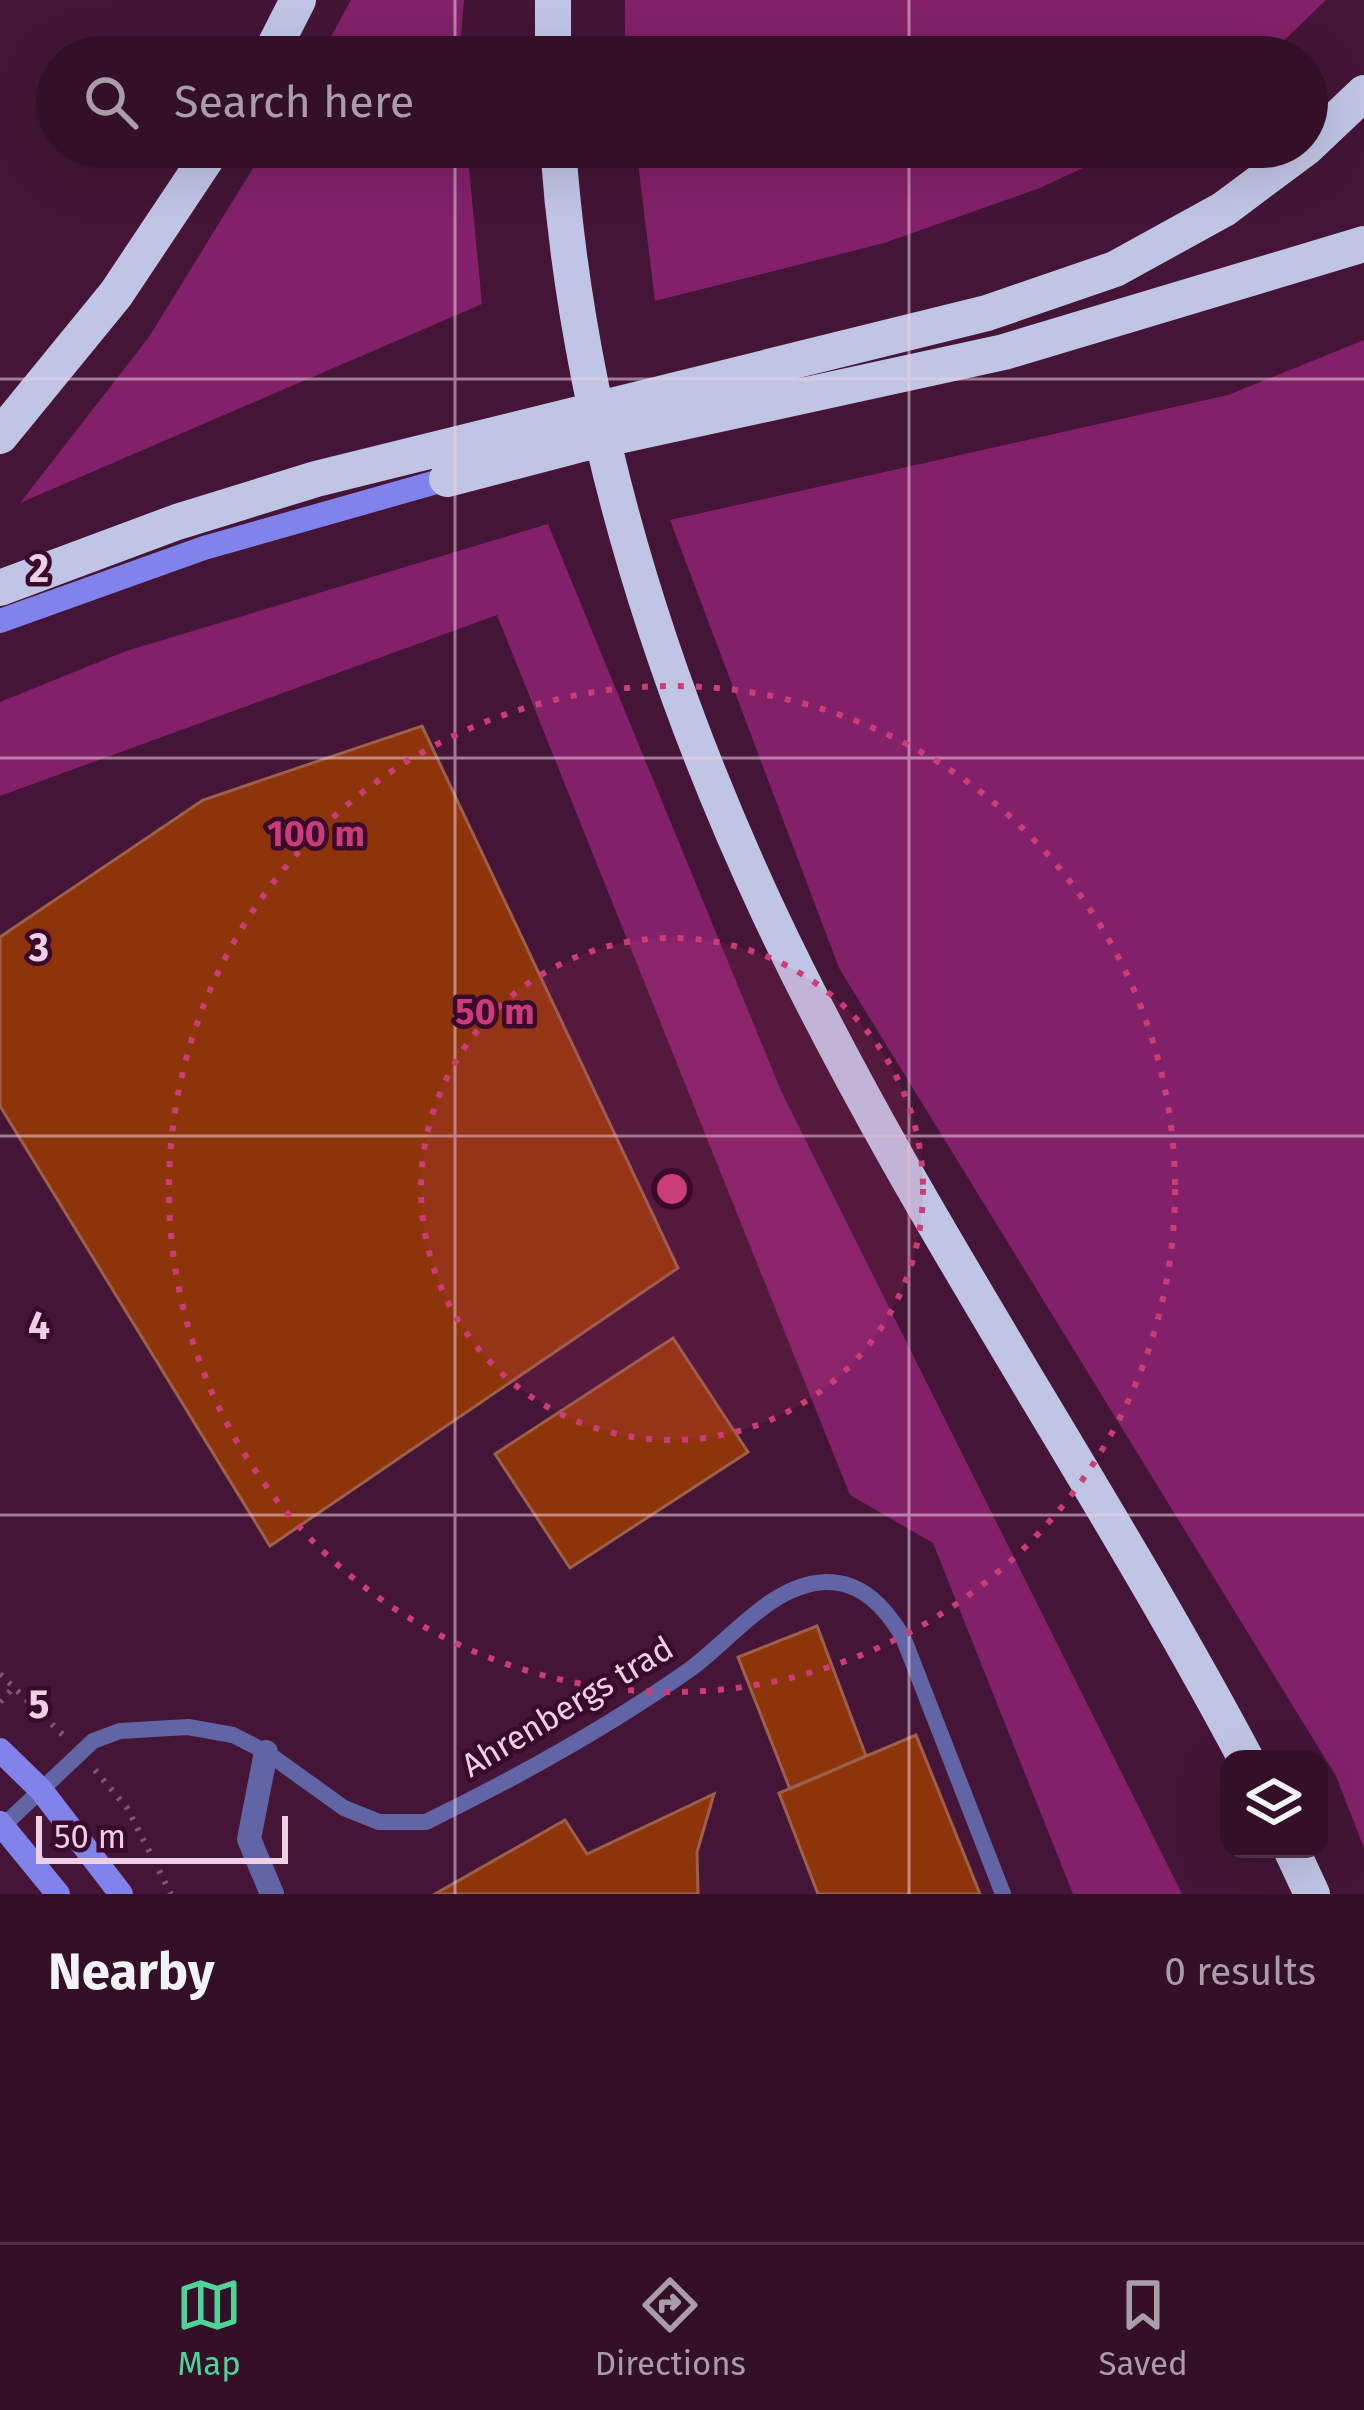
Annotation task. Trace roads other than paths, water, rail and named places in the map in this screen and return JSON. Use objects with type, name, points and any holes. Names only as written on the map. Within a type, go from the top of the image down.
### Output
[{"type":"highway","points":[[280,36],[298,0]]},
{"type":"highway","points":[[553,0],[554,36]]},
{"type":"highway","points":[[1328,127],[1364,93]]},
{"type":"highway","points":[[0,436],[116,294],[200,168]]},
{"type":"highway","points":[[561,168],[588,378],[608,469],[690,730],[770,913],[847,1065],[1241,1750]]},
{"type":"highway","points":[[0,588],[177,522],[337,473],[987,313],[1114,269],[1225,209],[1279,168]]},
{"type":"highway","points":[[447,479],[577,445],[1004,352],[1219,292],[1364,244]]},
{"type":"highway","points":[[1296,1858],[1312,1894]]},
{"type":"main road","points":[[0,621],[204,548],[447,479]]},
{"type":"main road","points":[[0,1750],[41,1790],[121,1894]]},
{"type":"main road","points":[[2,1824],[58,1894]]},
{"type":"street","points":[[266,1752],[249,1839],[272,1894]]},
{"type":"lane","name":"Ahrenbergs trad","points":[[2,1824],[93,1741],[120,1732],[188,1727],[233,1736],[266,1752],[344,1808],[379,1822],[426,1822],[688,1670],[792,1588],[829,1582],[859,1589],[885,1608],[903,1637],[1003,1894]]}]
